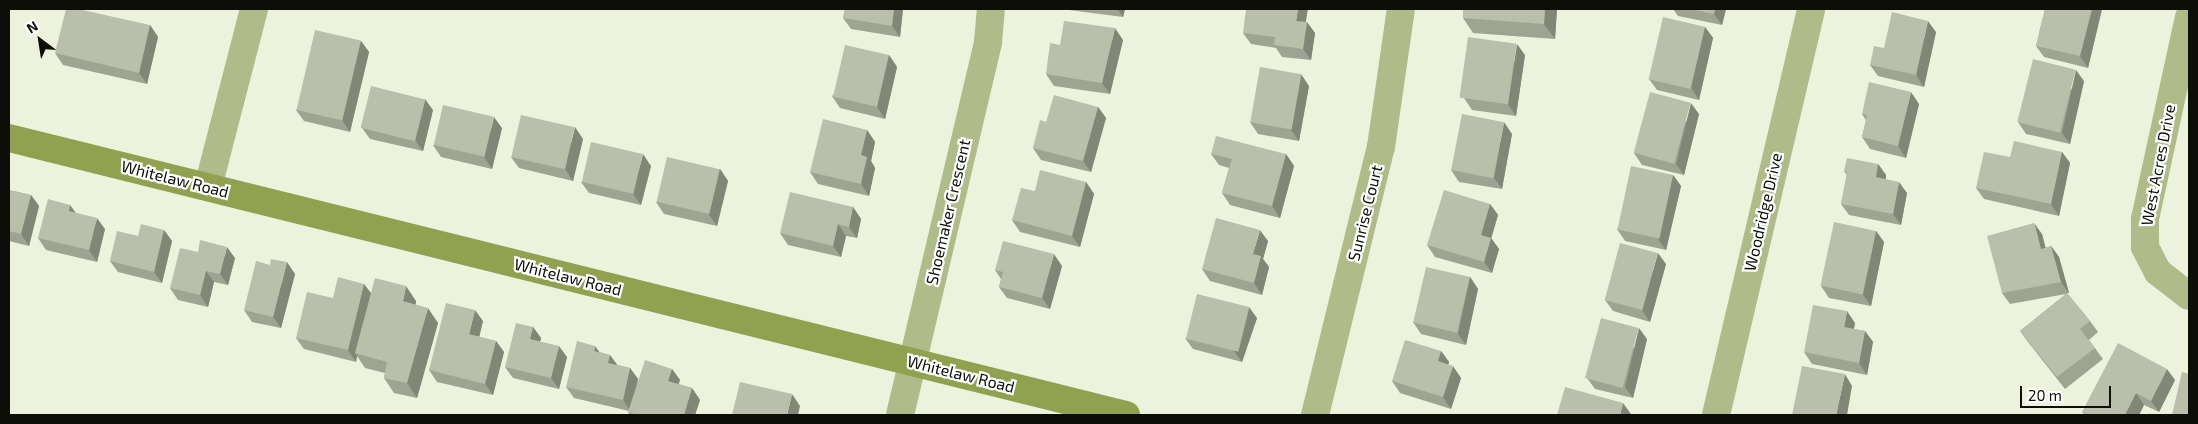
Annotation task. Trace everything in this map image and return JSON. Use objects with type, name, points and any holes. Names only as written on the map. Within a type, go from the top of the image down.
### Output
[{"type":"street","points":[[208,187],[254,9]]},
{"type":"street","name":"Shoemaker Crescent","points":[[900,415],[988,42],[991,9]]},
{"type":"street","name":"Sunrise Court","points":[[1315,415],[1381,147],[1401,9]]},
{"type":"street","name":"Woodridge Drive","points":[[1716,415],[1811,9]]},
{"type":"street","name":"West Acres Drive","points":[[2189,17],[2144,219],[2145,247],[2158,272],[2189,296]]},
{"type":"street","name":"Whitelaw Road","points":[[9,138],[1126,415]]},
{"type":"building","points":[[66,9],[78,9],[150,25],[139,73],[55,53]]},
{"type":"building","points":[[845,9],[894,9],[892,26],[843,18]]},
{"type":"building","points":[[1246,9],[1298,9],[1296,21],[1307,22],[1303,49],[1274,45],[1275,37],[1243,33]]},
{"type":"building","points":[[1463,9],[1545,9],[1544,24],[1463,18]]},
{"type":"building","points":[[1690,9],[1715,9],[1714,14]]},
{"type":"building","points":[[2045,9],[2092,9],[2080,56],[2036,46]]},
{"type":"building","points":[[1892,12],[1928,21],[1916,75],[1870,65],[1874,46],[1884,48]]},
{"type":"building","points":[[1663,17],[1705,27],[1691,89],[1649,79]]},
{"type":"building","points":[[1064,21],[1115,28],[1102,83],[1046,74],[1050,43],[1060,45]]},
{"type":"building","points":[[315,30],[361,41],[342,120],[297,110]]},
{"type":"building","points":[[1468,37],[1517,44],[1508,104],[1460,97]]},
{"type":"building","points":[[845,45],[889,55],[877,107],[833,97]]},
{"type":"building","points":[[2033,59],[2076,70],[2060,133],[2017,122]]},
{"type":"building","points":[[1260,67],[1301,74],[1292,129],[1250,122]]},
{"type":"building","points":[[1869,82],[1911,92],[1898,146],[1862,137],[1867,115],[1862,114]]},
{"type":"building","points":[[371,86],[425,100],[415,141],[361,128]]},
{"type":"building","points":[[1650,92],[1691,103],[1674,164],[1634,153]]},
{"type":"building","points":[[1054,95],[1098,107],[1083,161],[1033,148],[1040,120],[1046,122]]},
{"type":"building","points":[[443,105],[494,117],[484,157],[434,145]]},
{"type":"building","points":[[1462,114],[1504,122],[1493,178],[1451,170]]},
{"type":"building","points":[[521,115],[575,127],[565,169],[511,157]]},
{"type":"building","points":[[823,119],[867,130],[861,155],[867,157],[861,184],[810,172]]},
{"type":"building","points":[[1216,136],[1286,154],[1272,206],[1222,193],[1232,159],[1211,154]]},
{"type":"building","points":[[2014,141],[2062,152],[2051,204],[1976,188],[1984,152],[2010,157]]},
{"type":"building","points":[[591,142],[643,154],[633,194],[582,182]]},
{"type":"building","points":[[667,157],[720,169],[709,214],[657,202]]},
{"type":"building","points":[[1847,158],[1878,164],[1876,177],[1899,182],[1893,214],[1841,204],[1847,172],[1844,171]]},
{"type":"building","points":[[1631,166],[1673,175],[1660,239],[1617,230]]},
{"type":"building","points":[[1040,170],[1086,182],[1072,236],[1012,220],[1021,188],[1035,191]]},
{"type":"building","points":[[9,190],[31,195],[21,234],[9,231]]},
{"type":"building","points":[[1444,190],[1490,204],[1481,235],[1491,238],[1484,262],[1427,245]]},
{"type":"building","points":[[790,192],[853,207],[849,227],[838,224],[833,246],[780,233]]},
{"type":"building","points":[[48,199],[70,205],[69,211],[97,218],[89,250],[38,238]]},
{"type":"building","points":[[1216,218],[1260,230],[1253,254],[1261,256],[1254,283],[1202,269]]},
{"type":"building","points":[[1834,222],[1876,231],[1863,295],[1820,286]]},
{"type":"building","points":[[2034,223],[2041,249],[2051,246],[2061,282],[2002,293],[1987,236]]},
{"type":"building","points":[[141,224],[164,230],[154,272],[110,261],[117,231],[138,236]]},
{"type":"building","points":[[200,240],[227,247],[220,274],[206,271],[200,295],[170,288],[180,248],[198,252]]},
{"type":"building","points":[[1003,241],[1054,254],[1042,298],[999,287],[1003,272],[995,270]]},
{"type":"building","points":[[1620,243],[1658,253],[1642,310],[1605,300]]},
{"type":"building","points":[[271,259],[287,262],[273,317],[244,310],[256,261],[270,265]]},
{"type":"building","points":[[1426,267],[1470,277],[1457,333],[1413,323]]},
{"type":"building","points":[[338,277],[364,284],[348,350],[296,338],[307,292],[333,298]]},
{"type":"building","points":[[375,278],[406,286],[403,301],[428,308],[407,383],[384,378],[387,362],[355,353]]},
{"type":"building","points":[[2067,293],[2090,321],[2080,329],[2095,348],[2057,377],[2020,331]]},
{"type":"building","points":[[1197,294],[1249,307],[1238,352],[1186,339]]},
{"type":"building","points":[[446,303],[475,310],[469,334],[496,341],[485,384],[429,370]]},
{"type":"building","points":[[1813,305],[1847,311],[1844,327],[1865,331],[1859,363],[1804,352]]},
{"type":"building","points":[[1601,318],[1639,328],[1623,388],[1585,378]]},
{"type":"building","points":[[516,323],[533,327],[530,339],[559,346],[551,378],[505,367]]},
{"type":"building","points":[[1405,340],[1441,351],[1438,361],[1453,366],[1443,397],[1392,381]]},
{"type":"building","points":[[577,341],[595,346],[594,351],[610,355],[608,363],[630,368],[623,400],[566,387]]},
{"type":"building","points":[[2118,343],[2167,369],[2151,401],[2136,393],[2125,415],[2089,415],[2082,412]]},
{"type":"building","points":[[645,360],[672,369],[668,381],[692,388],[684,415],[638,415],[628,412]]},
{"type":"building","points":[[1802,366],[1845,374],[1836,415],[1792,415]]},
{"type":"building","points":[[2182,372],[2189,374],[2189,415],[2172,415]]},
{"type":"building","points":[[740,382],[792,394],[787,415],[732,415]]},
{"type":"building","points":[[1565,387],[1623,403],[1620,415],[1557,415]]}]
